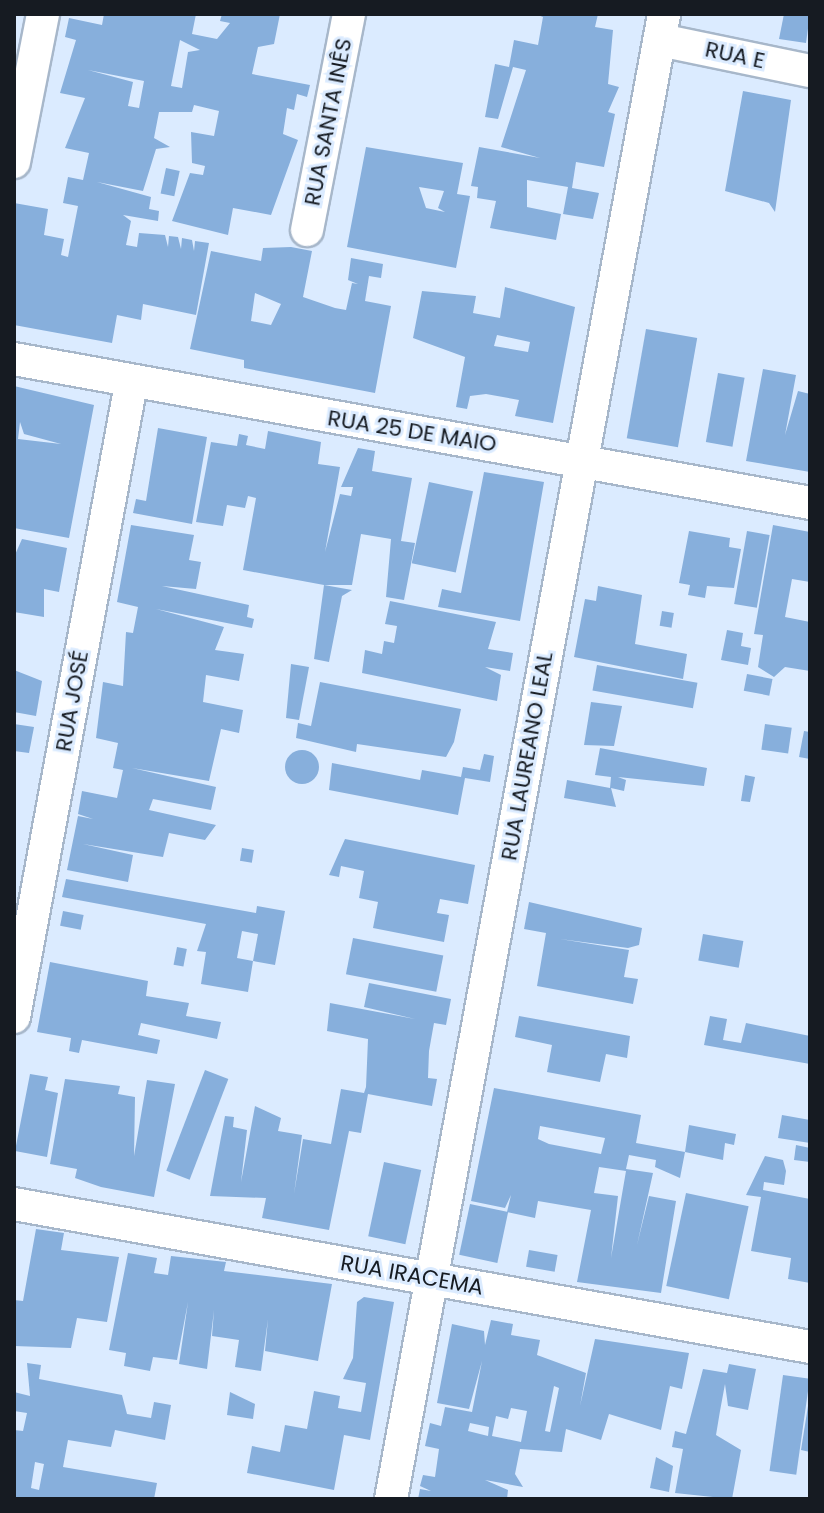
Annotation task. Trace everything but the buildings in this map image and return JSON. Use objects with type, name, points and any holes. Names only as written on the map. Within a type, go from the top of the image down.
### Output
[{"type":"street","points":[[14,162],[43,14]]},
{"type":"street","name":"RUA SANTA INÊS","points":[[307,230],[349,14]]},
{"type":"street","name":"RUA E","points":[[662,27],[810,71]]},
{"type":"street","name":"RUA LAUREANO LEAL","points":[[391,1499],[662,27]]},
{"type":"street","name":"RUA 25 DE MAIO","points":[[14,359],[131,384],[581,459],[810,503]]},
{"type":"street","name":"RUA JOSÉ","points":[[14,1017],[131,384]]},
{"type":"street","name":"RUA IRACEMA","points":[[14,1204],[810,1347]]}]
